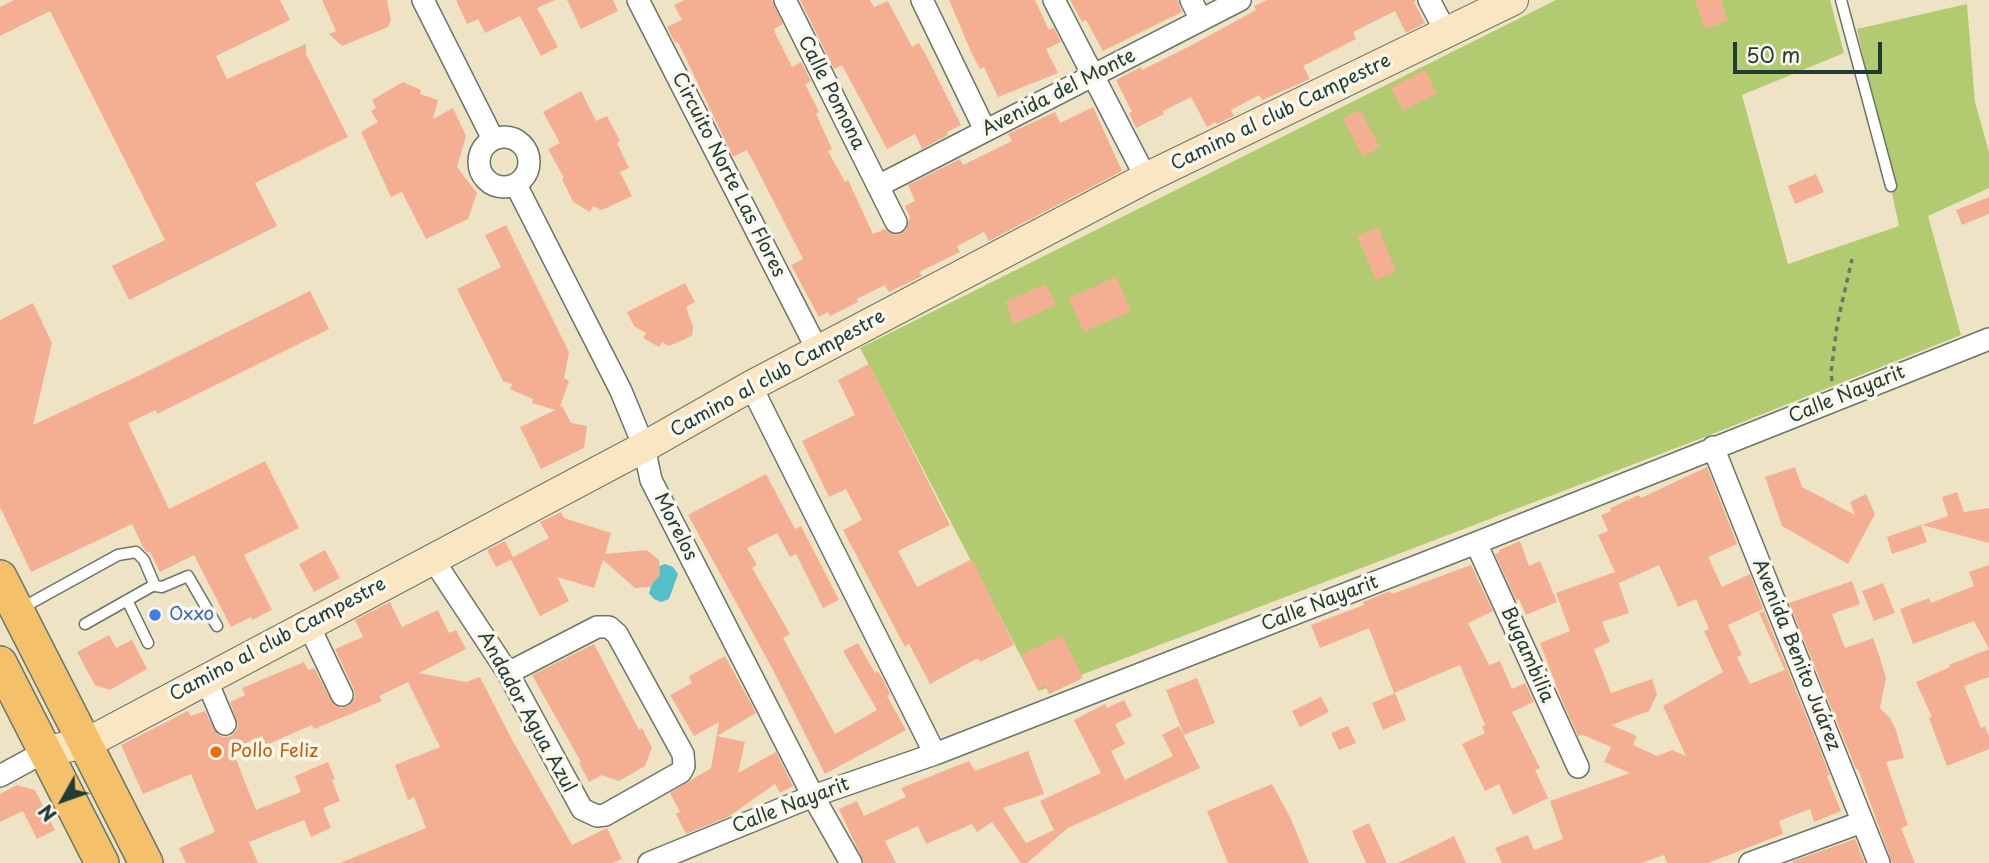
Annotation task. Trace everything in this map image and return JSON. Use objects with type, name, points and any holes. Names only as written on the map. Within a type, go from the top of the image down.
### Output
[{"type":"main road","name":"Camino al club Campestre","points":[[46,751],[86,743],[644,447],[751,386],[1146,178],[1513,0]]},
{"type":"main road","points":[[0,577],[146,863]]},
{"type":"main road","points":[[0,663],[102,863]]},
{"type":"street","points":[[424,0],[493,139]]},
{"type":"street","name":"Calle Pomona","points":[[785,0],[896,222]]},
{"type":"street","points":[[922,0],[985,130]]},
{"type":"street","points":[[1055,0],[1146,178]]},
{"type":"street","points":[[1191,0],[1200,20]]},
{"type":"street","name":"Avenida del Monte","points":[[878,186],[1240,0]]},
{"type":"street","points":[[1429,0],[1447,34]]},
{"type":"street","name":"Circuito Norte Las Flores","points":[[644,2],[818,351]]},
{"type":"street","points":[[510,137],[518,141],[528,155],[527,172],[516,185],[507,187],[490,183],[480,169],[481,152],[493,139],[510,137]]},
{"type":"street","name":"Morelos","points":[[516,185],[621,391],[644,447],[651,480],[813,796],[851,863]]},
{"type":"street","name":"Calle Nayarit","points":[[649,863],[813,796],[935,754],[1476,543],[1989,339]]},
{"type":"street","points":[[751,386],[935,754]]},
{"type":"street","name":"Avenida Benito Juárez","points":[[1713,447],[1879,863]]},
{"type":"street","name":"Bugambilia","points":[[1476,543],[1577,767]]},
{"type":"street","name":"Andador Agua Azul","points":[[432,558],[508,673],[577,803],[589,813],[605,815],[677,776],[684,766],[684,760],[617,634],[609,626],[597,627],[508,673]]},
{"type":"street","points":[[308,624],[342,695]]},
{"type":"street","points":[[206,679],[226,724]]},
{"type":"street","points":[[0,776],[46,751]]},
{"type":"street","points":[[1750,863],[1863,822]]},
{"type":"lane","points":[[1841,0],[1891,186]]},
{"type":"lane","points":[[17,610],[108,561],[138,552],[154,584],[162,587],[188,576],[217,626]]},
{"type":"lane","points":[[85,624],[154,584]]},
{"type":"lane","points":[[127,600],[148,643]]},
{"type":"path","points":[[1836,400],[1831,373],[1837,325],[1852,259]]},
{"type":"green space","points":[[1556,0],[1830,0],[1844,53],[1742,95],[1788,264],[1899,226],[1857,29],[1967,4],[1975,102],[1989,152],[1989,188],[1928,216],[1961,335],[1710,435],[1039,691],[860,348]]},
{"type":"water","points":[[665,564],[673,567],[678,574],[669,599],[661,602],[649,593],[657,567]]},
{"type":"building","points":[[14,0],[280,0],[290,20],[216,56],[227,79],[306,44],[306,54],[348,137],[255,183],[277,226],[129,300],[112,266],[165,240],[50,11],[0,36],[0,7]]},
{"type":"building","points":[[322,0],[387,0],[391,20],[388,27],[342,46],[329,34],[336,31]]},
{"type":"building","points":[[456,0],[555,0],[537,8],[558,47],[541,56],[520,16],[485,33],[478,19],[467,24]]},
{"type":"building","points":[[567,0],[613,0],[618,11],[581,29]]},
{"type":"building","points":[[685,0],[772,0],[783,24],[774,29],[776,35],[792,67],[801,62],[811,81],[805,84],[819,112],[816,114],[832,149],[828,151],[845,182],[848,180],[873,234],[885,229],[896,235],[906,230],[910,217],[905,206],[915,201],[908,185],[960,159],[963,165],[1012,141],[1008,134],[1055,112],[1060,123],[1093,107],[1122,171],[989,241],[984,232],[957,246],[960,252],[919,272],[922,276],[889,292],[885,285],[830,316],[828,312],[819,317],[791,265],[803,259],[754,163],[747,150],[733,157],[678,42],[675,43],[667,27],[682,20],[674,5]]},
{"type":"building","points":[[800,0],[870,0],[874,7],[888,1],[912,47],[919,43],[961,125],[922,149],[915,134],[887,149],[842,65],[834,69]]},
{"type":"building","points":[[949,0],[1035,0],[1049,30],[1054,28],[1061,42],[1046,49],[1058,73],[998,97],[984,67],[980,69],[972,54]]},
{"type":"building","points":[[1070,0],[1178,0],[1182,12],[1103,51],[1086,20],[1082,22]]},
{"type":"building","points":[[1267,0],[1416,0],[1414,2],[1425,23],[1406,33],[1395,11],[1353,32],[1356,39],[1303,66],[1310,79],[1262,100],[1259,95],[1231,110],[1234,116],[1217,124],[1215,122],[1207,127],[1191,97],[1136,128],[1129,113],[1132,112],[1116,80],[1192,45],[1256,10],[1254,6]]},
{"type":"building","points":[[1695,0],[1721,0],[1728,21],[1705,29]]},
{"type":"building","points":[[1425,70],[1437,93],[1403,111],[1391,88]]},
{"type":"building","points":[[403,82],[421,90],[420,94],[438,100],[433,119],[453,108],[466,136],[457,167],[477,193],[468,219],[426,239],[402,192],[391,197],[361,132],[378,122],[371,111],[376,108],[372,100]]},
{"type":"building","points":[[581,91],[596,121],[607,116],[620,141],[617,143],[629,168],[620,172],[632,196],[602,210],[593,206],[590,212],[573,202],[562,179],[564,178],[548,149],[560,143],[543,112]]},
{"type":"building","points":[[1360,110],[1380,147],[1363,157],[1343,118]]},
{"type":"building","points":[[1816,174],[1824,192],[1795,204],[1788,186]]},
{"type":"building","points":[[1989,197],[1989,214],[1962,225],[1956,210]]},
{"type":"building","points":[[506,225],[569,352],[564,378],[569,381],[560,407],[562,406],[571,423],[587,426],[584,448],[541,469],[520,427],[555,410],[532,403],[533,399],[510,389],[512,384],[503,381],[457,289],[501,267],[485,235]]},
{"type":"building","points":[[1378,227],[1396,272],[1376,280],[1357,236]]},
{"type":"building","points":[[1116,277],[1131,311],[1084,332],[1069,298]]},
{"type":"building","points":[[685,283],[695,302],[686,307],[693,327],[692,336],[669,346],[662,342],[659,347],[643,338],[646,333],[634,326],[627,312]]},
{"type":"building","points":[[1046,284],[1056,305],[1014,324],[1005,302]]},
{"type":"building","points":[[310,291],[329,329],[157,414],[156,410],[128,423],[169,509],[265,461],[299,528],[244,555],[272,610],[231,627],[194,555],[160,572],[150,552],[144,549],[132,524],[31,572],[0,507],[0,320],[33,303],[52,343],[33,425]]},
{"type":"building","points":[[869,364],[950,525],[898,551],[917,587],[972,559],[1014,645],[980,662],[978,658],[930,684],[909,644],[905,647],[843,530],[862,520],[846,489],[829,497],[802,441],[855,415],[838,380]]},
{"type":"building","points":[[1707,467],[1737,544],[1708,557],[1722,587],[1750,574],[1763,609],[1728,625],[1742,655],[1737,657],[1750,684],[1785,670],[1759,613],[1764,611],[1830,775],[1827,776],[1841,811],[1814,822],[1810,809],[1779,821],[1783,834],[1708,863],[1667,863],[1664,855],[1642,863],[1502,863],[1495,848],[1528,835],[1534,850],[1563,839],[1550,801],[1630,773],[1604,762],[1611,747],[1583,735],[1578,736],[1540,643],[1570,631],[1556,593],[1615,572],[1598,535],[1608,531],[1601,515],[1639,495],[1641,498]],"holes":[[[1659,565],[1678,607],[1696,599],[1709,629],[1704,631],[1723,672],[1663,706],[1686,756],[1672,750],[1657,756],[1633,745],[1637,736],[1611,725],[1649,711],[1657,694],[1652,679],[1611,693],[1594,649],[1610,642],[1602,622],[1629,613],[1617,578],[1619,583]]]},
{"type":"building","points":[[1795,467],[1802,487],[1855,515],[1850,502],[1866,494],[1875,514],[1848,564],[1782,526],[1765,477]]},
{"type":"building","points":[[766,474],[795,529],[801,526],[839,600],[823,608],[796,554],[790,557],[777,533],[747,548],[757,565],[752,568],[790,634],[783,638],[835,734],[877,710],[843,651],[858,643],[875,673],[878,671],[884,681],[890,694],[887,696],[906,730],[825,774],[772,668],[688,515]]},
{"type":"building","points":[[1957,492],[1964,512],[1989,508],[1989,543],[1922,525],[1948,516],[1942,497]]},
{"type":"building","points":[[561,512],[564,518],[611,533],[605,554],[647,550],[659,560],[660,575],[650,587],[635,588],[603,560],[594,588],[557,577],[569,601],[540,616],[511,560],[496,567],[487,550],[505,541],[513,557],[549,538],[540,522]]},
{"type":"building","points":[[1921,525],[1927,542],[1892,554],[1887,537]]},
{"type":"building","points":[[1520,541],[1529,566],[1540,561],[1557,602],[1526,615],[1519,599],[1516,600],[1495,554]]},
{"type":"building","points":[[325,550],[340,578],[314,592],[299,564]]},
{"type":"building","points":[[1471,565],[1493,611],[1468,623],[1489,665],[1500,661],[1512,689],[1525,683],[1534,702],[1512,712],[1540,768],[1535,770],[1548,798],[1513,815],[1499,784],[1485,791],[1462,744],[1485,733],[1482,727],[1485,725],[1460,665],[1394,693],[1369,628],[1320,648],[1311,625],[1364,605],[1363,602],[1390,591],[1392,594]]},
{"type":"building","points":[[1989,565],[1989,649],[1974,621],[1913,644],[1900,609],[1929,598],[1931,603],[1974,586],[1969,572]]},
{"type":"building","points":[[1852,581],[1860,604],[1832,614],[1845,648],[1873,638],[1880,658],[1886,678],[1880,708],[1890,718],[1896,730],[1904,758],[1886,762],[1908,825],[1901,828],[1915,863],[1892,863],[1858,769],[1789,603]]},
{"type":"building","points":[[1883,583],[1895,613],[1874,621],[1862,591]]},
{"type":"building","points":[[390,602],[402,627],[438,610],[449,633],[456,630],[466,649],[419,673],[466,682],[480,677],[511,738],[572,845],[607,828],[622,859],[613,863],[340,863],[426,828],[414,797],[408,800],[395,765],[440,747],[408,682],[379,696],[382,701],[314,729],[312,725],[266,745],[262,736],[232,749],[256,810],[301,792],[295,776],[328,762],[340,801],[323,808],[331,828],[311,837],[304,820],[249,842],[258,863],[186,863],[179,848],[215,832],[191,774],[143,794],[121,745],[188,711],[191,716],[205,711],[217,734],[223,737],[231,736],[238,725],[230,702],[245,695],[242,688],[304,662],[308,670],[314,668],[334,705],[342,708],[348,706],[355,697],[354,690],[335,649],[363,637],[355,620]]},
{"type":"building","points":[[109,635],[116,648],[132,640],[147,669],[110,690],[95,685],[77,652]]},
{"type":"building","points":[[1062,635],[1083,678],[1049,694],[1045,685],[1037,689],[1021,655]]},
{"type":"building","points":[[594,644],[639,730],[642,728],[652,748],[645,766],[619,781],[602,775],[589,782],[579,763],[581,762],[532,675]]},
{"type":"building","points":[[1989,649],[1989,677],[1964,686],[1981,728],[1985,726],[1989,736],[1989,749],[1947,766],[1929,718],[1932,717],[1916,682]]},
{"type":"building","points":[[725,656],[756,713],[717,736],[745,742],[738,773],[776,752],[793,786],[780,793],[775,784],[728,817],[686,834],[676,814],[680,812],[670,793],[711,768],[719,722],[694,736],[670,695],[692,683],[689,676]]},
{"type":"building","points":[[1197,678],[1215,723],[1184,735],[1166,690]]},
{"type":"building","points":[[1395,693],[1406,720],[1383,730],[1372,703]]},
{"type":"building","points":[[1321,697],[1329,712],[1300,727],[1292,711]]},
{"type":"building","points":[[1124,700],[1132,716],[1115,724],[1125,744],[1111,751],[1125,780],[1173,756],[1162,735],[1179,726],[1200,768],[1068,828],[1027,863],[1021,863],[992,822],[977,832],[972,824],[926,844],[918,826],[885,841],[896,863],[864,863],[839,809],[857,801],[864,816],[906,797],[901,788],[969,761],[975,771],[1028,751],[1044,794],[1003,808],[1026,843],[1054,830],[1040,801],[1101,773],[1074,720],[1105,704],[1107,708]]},
{"type":"building","points":[[1348,726],[1356,743],[1339,750],[1331,733]]},
{"type":"building","points":[[1272,784],[1291,819],[1309,863],[1228,863],[1207,811]]},
{"type":"building","points":[[17,785],[35,790],[55,830],[37,839],[23,811],[0,822],[0,794]]},
{"type":"building","points":[[1369,823],[1387,863],[1366,863],[1352,831]]},
{"type":"building","points":[[1454,836],[1466,863],[1398,863],[1438,844]]},
{"type":"building","points":[[1855,839],[1865,863],[1793,863],[1793,861]]},
{"type":"place","name":"Oxxo","points":[[155,615]]},
{"type":"place","name":"Pollo Feliz","points":[[216,752]]}]
